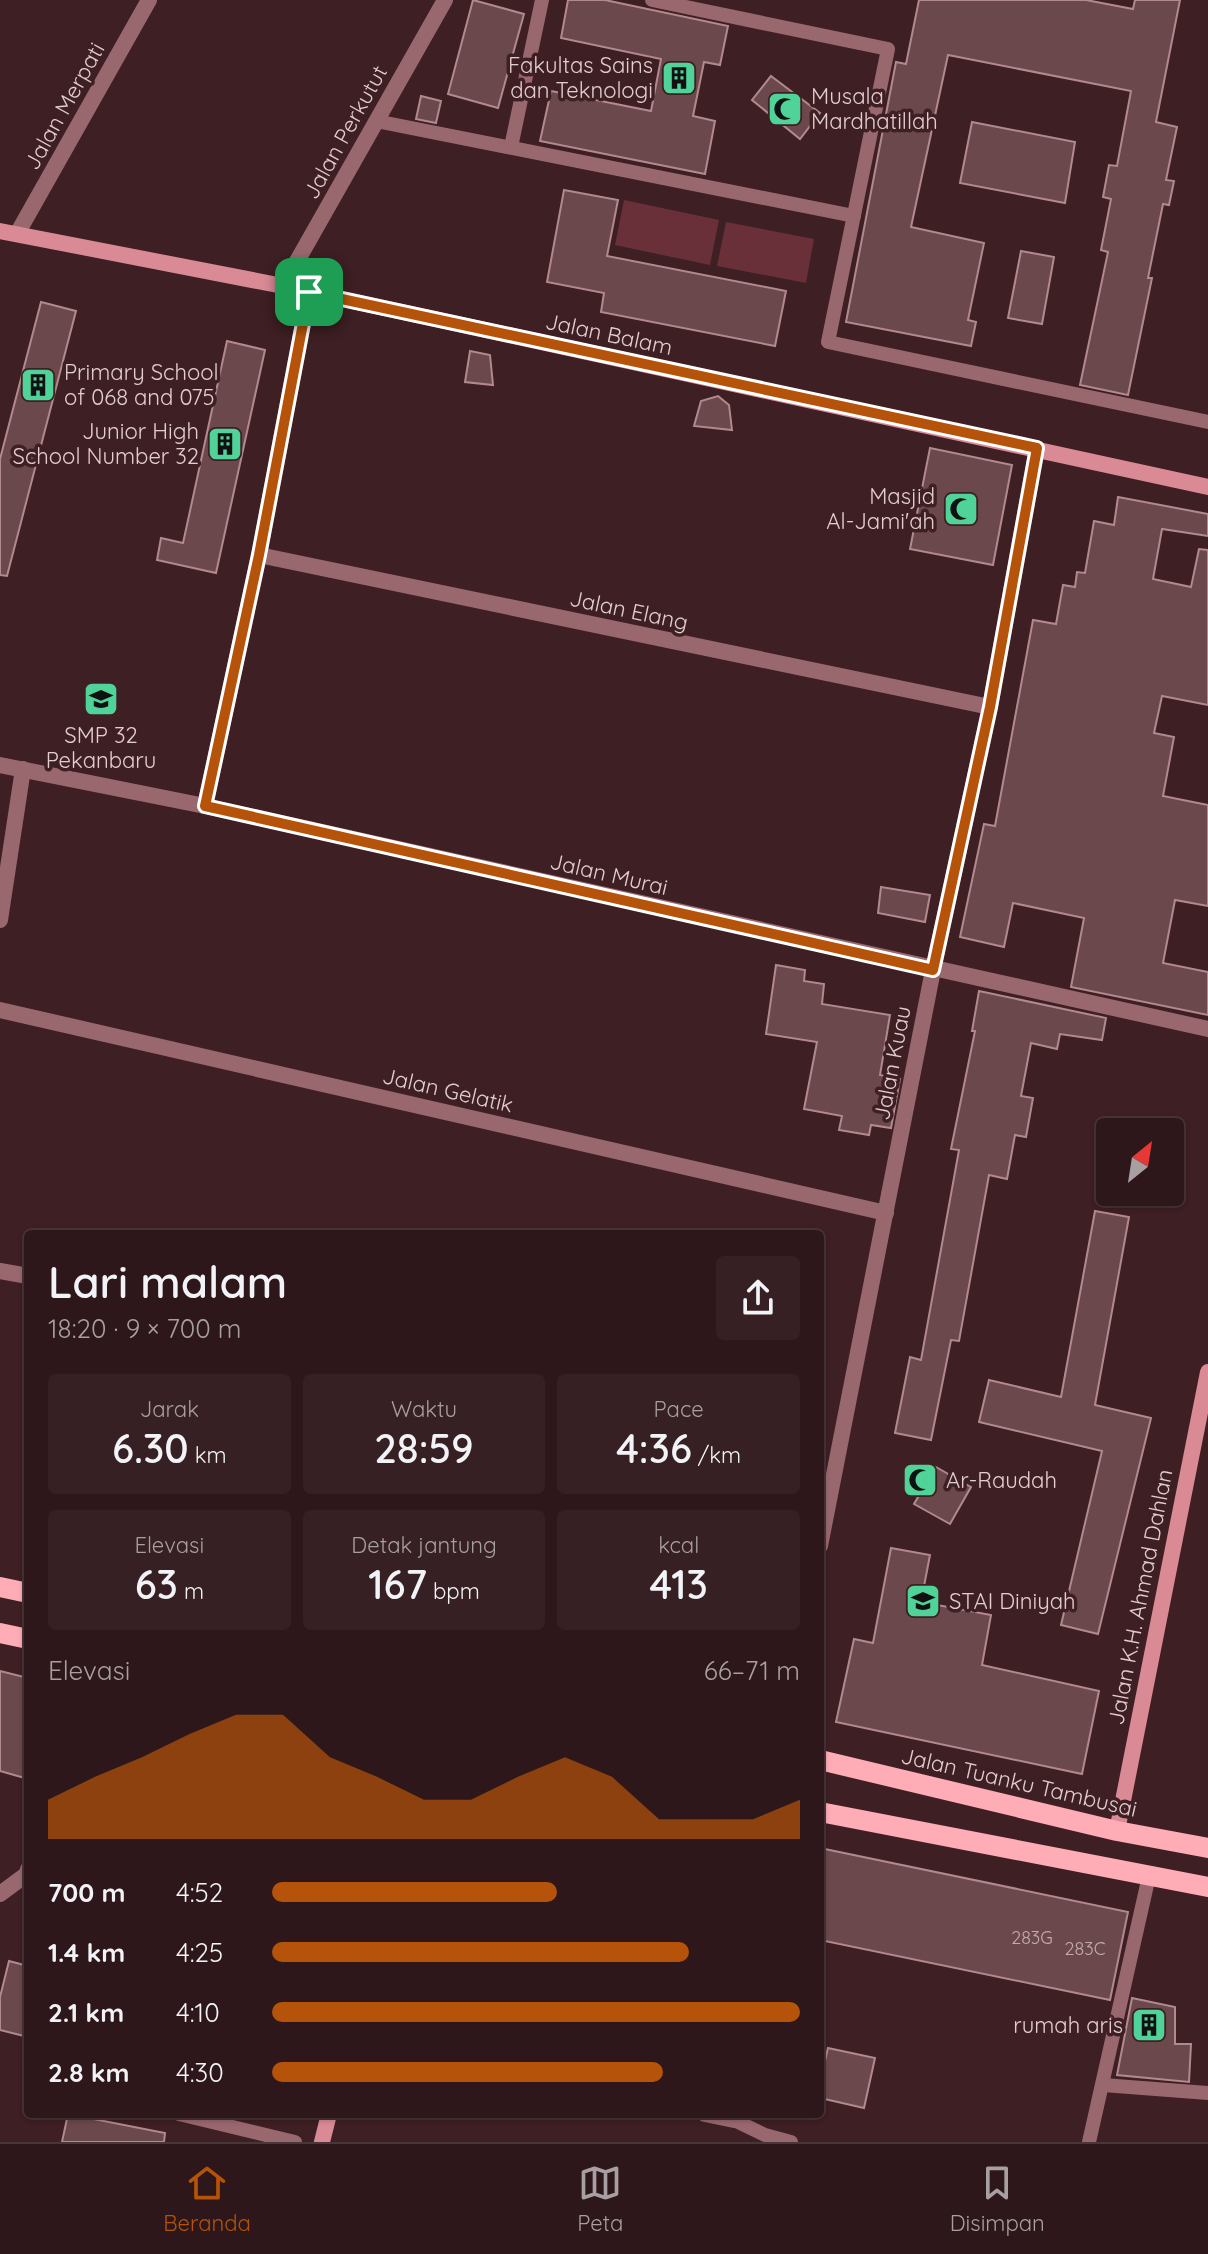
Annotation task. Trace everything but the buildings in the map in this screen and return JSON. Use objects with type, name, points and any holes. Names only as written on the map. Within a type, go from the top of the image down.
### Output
[{"type":"main road","name":"Jalan Balam","points":[[8,233],[283,286],[1208,487]]},
{"type":"main road","name":"Jalan K.H. Ahmad Dahlan","points":[[1117,1831],[1203,1424],[1208,1372]]},
{"type":"main road","points":[[0,1587],[24,1592]]},
{"type":"main road","points":[[0,1633],[24,1638]]},
{"type":"main road","name":"Jalan Tuanku Tambusai","points":[[824,1761],[1117,1831],[1208,1848]]},
{"type":"main road","points":[[824,1813],[1208,1887]]},
{"type":"main road","points":[[322,2142],[328,2118]]},
{"type":"street","name":"Jalan Merpati","points":[[8,233],[149,0]]},
{"type":"street","name":"Jalan Perkutut","points":[[283,286],[445,0]]},
{"type":"street","points":[[205,806],[259,555],[309,292]]},
{"type":"street","name":"Jalan Kuau","points":[[824,1524],[933,970],[990,707],[1037,448]]},
{"type":"street","name":"Jalan Elang","points":[[259,555],[990,707]]},
{"type":"street","name":"Jalan Murai","points":[[0,765],[205,806],[1208,1029]]},
{"type":"street","points":[[0,920],[23,769]]},
{"type":"street","name":"Jalan Gelatik","points":[[0,1010],[886,1213]]},
{"type":"street","points":[[0,1271],[24,1275]]},
{"type":"street","points":[[824,1451],[837,1454]]},
{"type":"street","points":[[0,1894],[24,1876]]},
{"type":"street","points":[[724,2118],[734,2120]]},
{"type":"lane","points":[[511,147],[542,0]]},
{"type":"lane","points":[[652,0],[888,49],[828,342],[1208,422]]},
{"type":"lane","points":[[376,121],[854,216]]},
{"type":"lane","points":[[1089,2142],[1149,1876]]},
{"type":"lane","points":[[1103,2085],[1208,2093]]},
{"type":"lane","points":[[196,2118],[295,2142]]},
{"type":"lane","points":[[734,2120],[765,2135],[791,2142]]},
{"type":"shaded area","points":[[624,200],[719,220],[710,265],[615,245]]},
{"type":"shaded area","points":[[726,222],[814,239],[806,283],[717,266]]},
{"type":"place","name":"Fakultas Sains dan Teknologi","points":[[679,78]]},
{"type":"place","name":"Musala Mardhatillah","points":[[785,109]]},
{"type":"place","name":"Primary School of 068 and 075","points":[[38,385]]},
{"type":"place","name":"Junior High School Number 32","points":[[225,444]]},
{"type":"place","name":"Masjid Al-Jami'ah","points":[[961,509]]},
{"type":"place","name":"SMP 32 Pekanbaru","points":[[101,699]]},
{"type":"place","name":"Ar-Raudah","points":[[920,1480]]},
{"type":"place","name":"STAI Diniyah","points":[[923,1601]]},
{"type":"place","name":"rumah aris","points":[[1149,2025]]},
{"type":"route","points":[[309,292],[1037,448],[990,707],[933,970],[205,806],[259,555],[309,292]]}]
